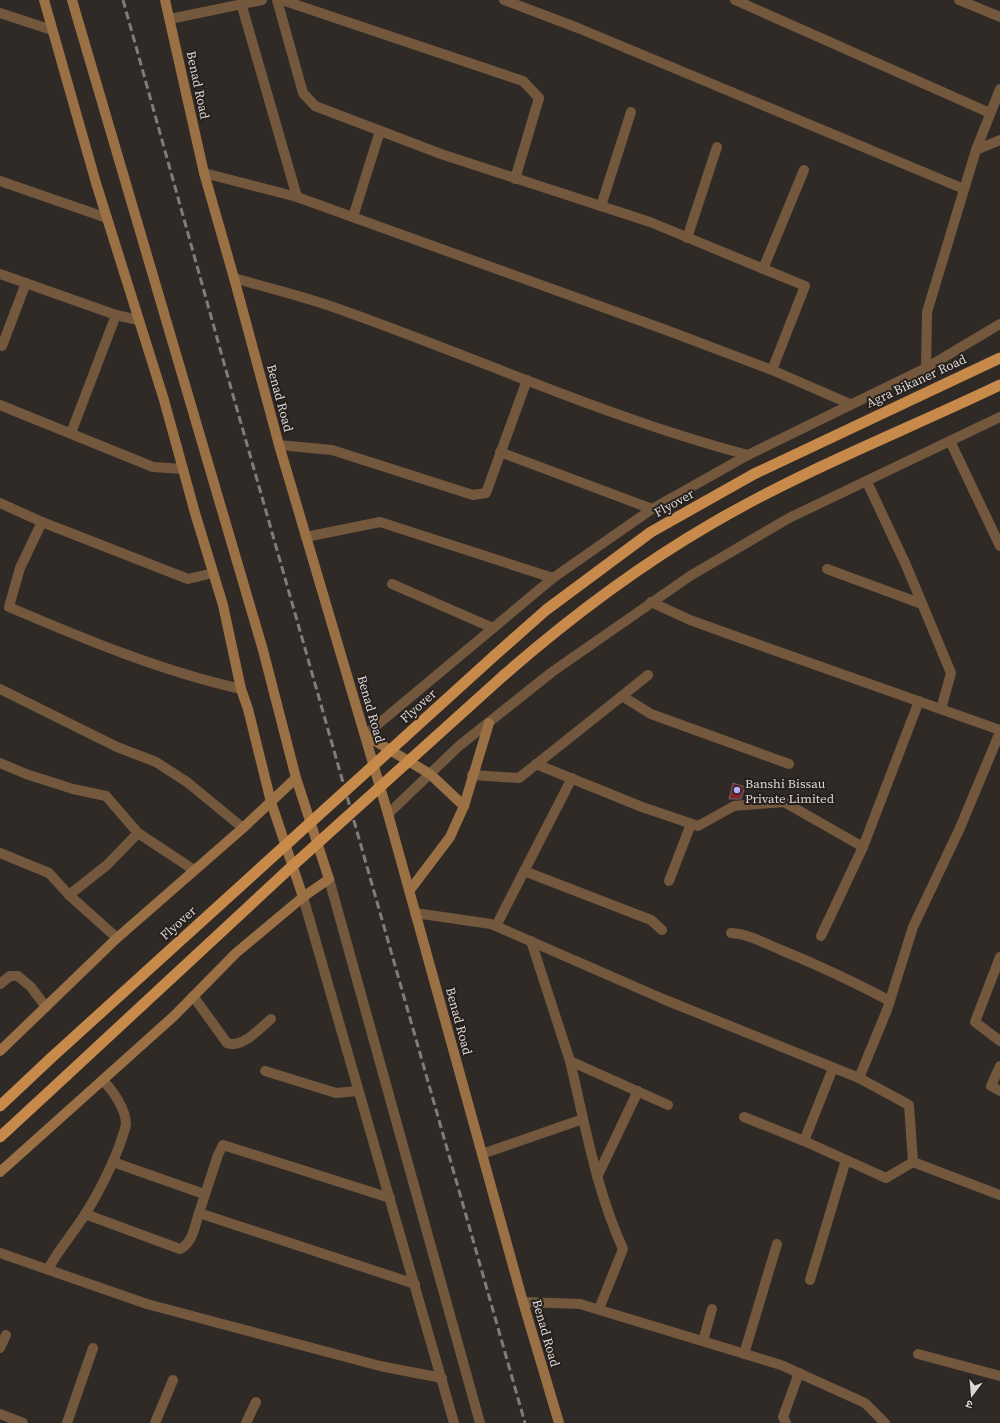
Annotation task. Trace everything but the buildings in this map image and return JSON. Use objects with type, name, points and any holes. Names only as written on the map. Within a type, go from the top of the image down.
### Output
[{"type":"highway","name":"Agra Bikaner Road","points":[[845,431],[1000,358]]},
{"type":"highway","points":[[0,1137],[295,863],[543,641],[668,550],[711,524],[769,493],[856,451],[1000,385]]},
{"type":"highway","name":"Flyover","points":[[0,1106],[546,610],[651,532],[754,474],[845,431]]},
{"type":"main road","points":[[44,0],[107,218],[164,400],[182,468],[223,605],[241,689],[248,709],[271,802],[304,897]]},
{"type":"main road","points":[[0,1172],[174,1016],[236,953],[304,897],[329,880],[296,778],[263,650],[72,0]]},
{"type":"main road","name":"Benad Road","points":[[165,0],[204,173],[279,445],[410,890],[415,913],[523,1302],[559,1423]]},
{"type":"main road","points":[[410,890],[450,837],[464,806],[472,775],[489,723]]},
{"type":"main road","points":[[365,735],[430,774],[464,806]]},
{"type":"main road","points":[[0,1051],[117,938],[243,828],[296,778]]},
{"type":"street","points":[[170,19],[241,3],[262,0]]},
{"type":"street","points":[[277,0],[303,93],[315,106],[441,154],[650,222],[805,286],[772,370]]},
{"type":"street","points":[[282,0],[523,81],[539,98],[515,178]]},
{"type":"street","points":[[504,0],[578,28],[964,189]]},
{"type":"street","points":[[735,0],[990,113]]},
{"type":"street","points":[[958,0],[1000,17]]},
{"type":"street","points":[[241,3],[297,197]]},
{"type":"street","points":[[0,13],[52,30]]},
{"type":"street","points":[[926,368],[927,312],[976,150],[1000,89]]},
{"type":"street","points":[[601,206],[631,112]]},
{"type":"street","points":[[353,217],[380,131]]},
{"type":"street","points":[[976,150],[1000,140]]},
{"type":"street","points":[[687,238],[717,147]]},
{"type":"street","points":[[763,269],[804,170]]},
{"type":"street","points":[[204,173],[297,197],[353,217],[659,327],[772,370],[850,404]]},
{"type":"street","points":[[0,181],[107,218]]},
{"type":"street","points":[[0,274],[116,315],[138,320]]},
{"type":"street","points":[[234,278],[334,307],[527,380],[702,442],[748,455]]},
{"type":"street","points":[[2,346],[26,283]]},
{"type":"street","points":[[71,433],[116,315]]},
{"type":"street","points":[[365,735],[553,578],[652,509],[748,455],[926,368],[1000,324]]},
{"type":"street","points":[[279,445],[332,450],[473,495],[486,493],[527,380]]},
{"type":"street","points":[[0,404],[153,467],[182,468]]},
{"type":"street","points":[[388,814],[459,746],[552,672],[650,602],[690,576],[789,518],[867,482],[1000,417]]},
{"type":"street","points":[[950,441],[1000,546]]},
{"type":"street","points":[[500,452],[652,509]]},
{"type":"street","points":[[867,482],[922,604],[951,673],[941,709]]},
{"type":"street","points":[[0,503],[42,522],[188,580],[213,573]]},
{"type":"street","points":[[42,522],[20,568],[9,607],[65,631],[139,658],[213,683],[241,689]]},
{"type":"street","points":[[306,536],[380,522],[553,578]]},
{"type":"street","points":[[827,569],[922,604]]},
{"type":"street","points":[[392,584],[493,628]]},
{"type":"street","points":[[650,602],[690,620],[1000,731],[960,828],[913,927],[890,1001],[859,1078]]},
{"type":"street","points":[[472,775],[519,778],[648,675]]},
{"type":"street","points":[[0,689],[117,747],[156,762],[187,782],[243,828]]},
{"type":"street","points":[[622,696],[651,714],[789,764]]},
{"type":"street","points":[[821,936],[863,847],[919,701]]},
{"type":"street","points":[[0,763],[26,774],[59,785],[106,796],[138,833],[194,870]]},
{"type":"street","points":[[536,764],[642,807],[698,826],[734,806],[784,802],[863,847]]},
{"type":"street","points":[[496,926],[572,778]]},
{"type":"street","points":[[669,881],[691,824]]},
{"type":"street","points":[[69,895],[107,865],[138,833]]},
{"type":"street","points":[[0,853],[49,873],[69,895],[117,938]]},
{"type":"street","points":[[524,871],[651,920],[662,930]]},
{"type":"street","points":[[329,880],[480,1423]]},
{"type":"street","points":[[304,897],[358,1091],[454,1423]]},
{"type":"street","points":[[415,913],[496,926],[663,999],[859,1078],[909,1105],[913,1162]]},
{"type":"street","points":[[731,932],[741,933],[813,963],[849,979],[890,1001]]},
{"type":"street","points":[[531,941],[570,1061],[598,1177],[613,1227],[623,1249],[599,1309]]},
{"type":"street","points":[[1000,957],[975,1022],[1000,1041]]},
{"type":"street","points":[[0,984],[10,976],[18,976],[31,987],[46,1007]]},
{"type":"street","points":[[193,996],[227,1043],[232,1045],[239,1044],[271,1019]]},
{"type":"street","points":[[570,1061],[668,1105]]},
{"type":"street","points":[[1000,1066],[991,1086],[1000,1091]]},
{"type":"street","points":[[804,1141],[833,1068]]},
{"type":"street","points":[[265,1071],[336,1093],[358,1091]]},
{"type":"street","points":[[48,1269],[85,1214],[113,1162],[126,1123],[109,1086],[103,1081]]},
{"type":"street","points":[[598,1177],[638,1092]]},
{"type":"street","points":[[744,1117],[804,1141],[886,1178],[913,1162]]},
{"type":"street","points":[[482,1154],[583,1119]]},
{"type":"street","points":[[85,1214],[180,1249],[186,1246],[192,1236],[204,1194],[223,1145],[390,1198]]},
{"type":"street","points":[[810,1280],[846,1160]]},
{"type":"street","points":[[113,1162],[204,1194]]},
{"type":"street","points":[[913,1162],[1000,1195]]},
{"type":"street","points":[[199,1213],[415,1284]]},
{"type":"street","points":[[744,1354],[777,1244]]},
{"type":"street","points":[[0,1253],[48,1269],[108,1292],[148,1304],[380,1366],[442,1378]]},
{"type":"street","points":[[523,1302],[580,1304],[781,1365],[865,1403],[885,1423]]},
{"type":"street","points":[[703,1342],[712,1309]]},
{"type":"street","points":[[0,1348],[6,1335]]},
{"type":"street","points":[[67,1423],[94,1348]]},
{"type":"street","points":[[918,1354],[1000,1376]]},
{"type":"street","points":[[786,1423],[783,1417],[800,1373]]},
{"type":"street","points":[[155,1423],[173,1380]]},
{"type":"street","points":[[246,1423],[256,1402]]},
{"type":"street","points":[[0,1414],[23,1423]]},
{"type":"railway","points":[[123,0],[229,381],[525,1423]]},
{"type":"place","name":"Banshi Bissau Private Limited","points":[[737,790]]}]
